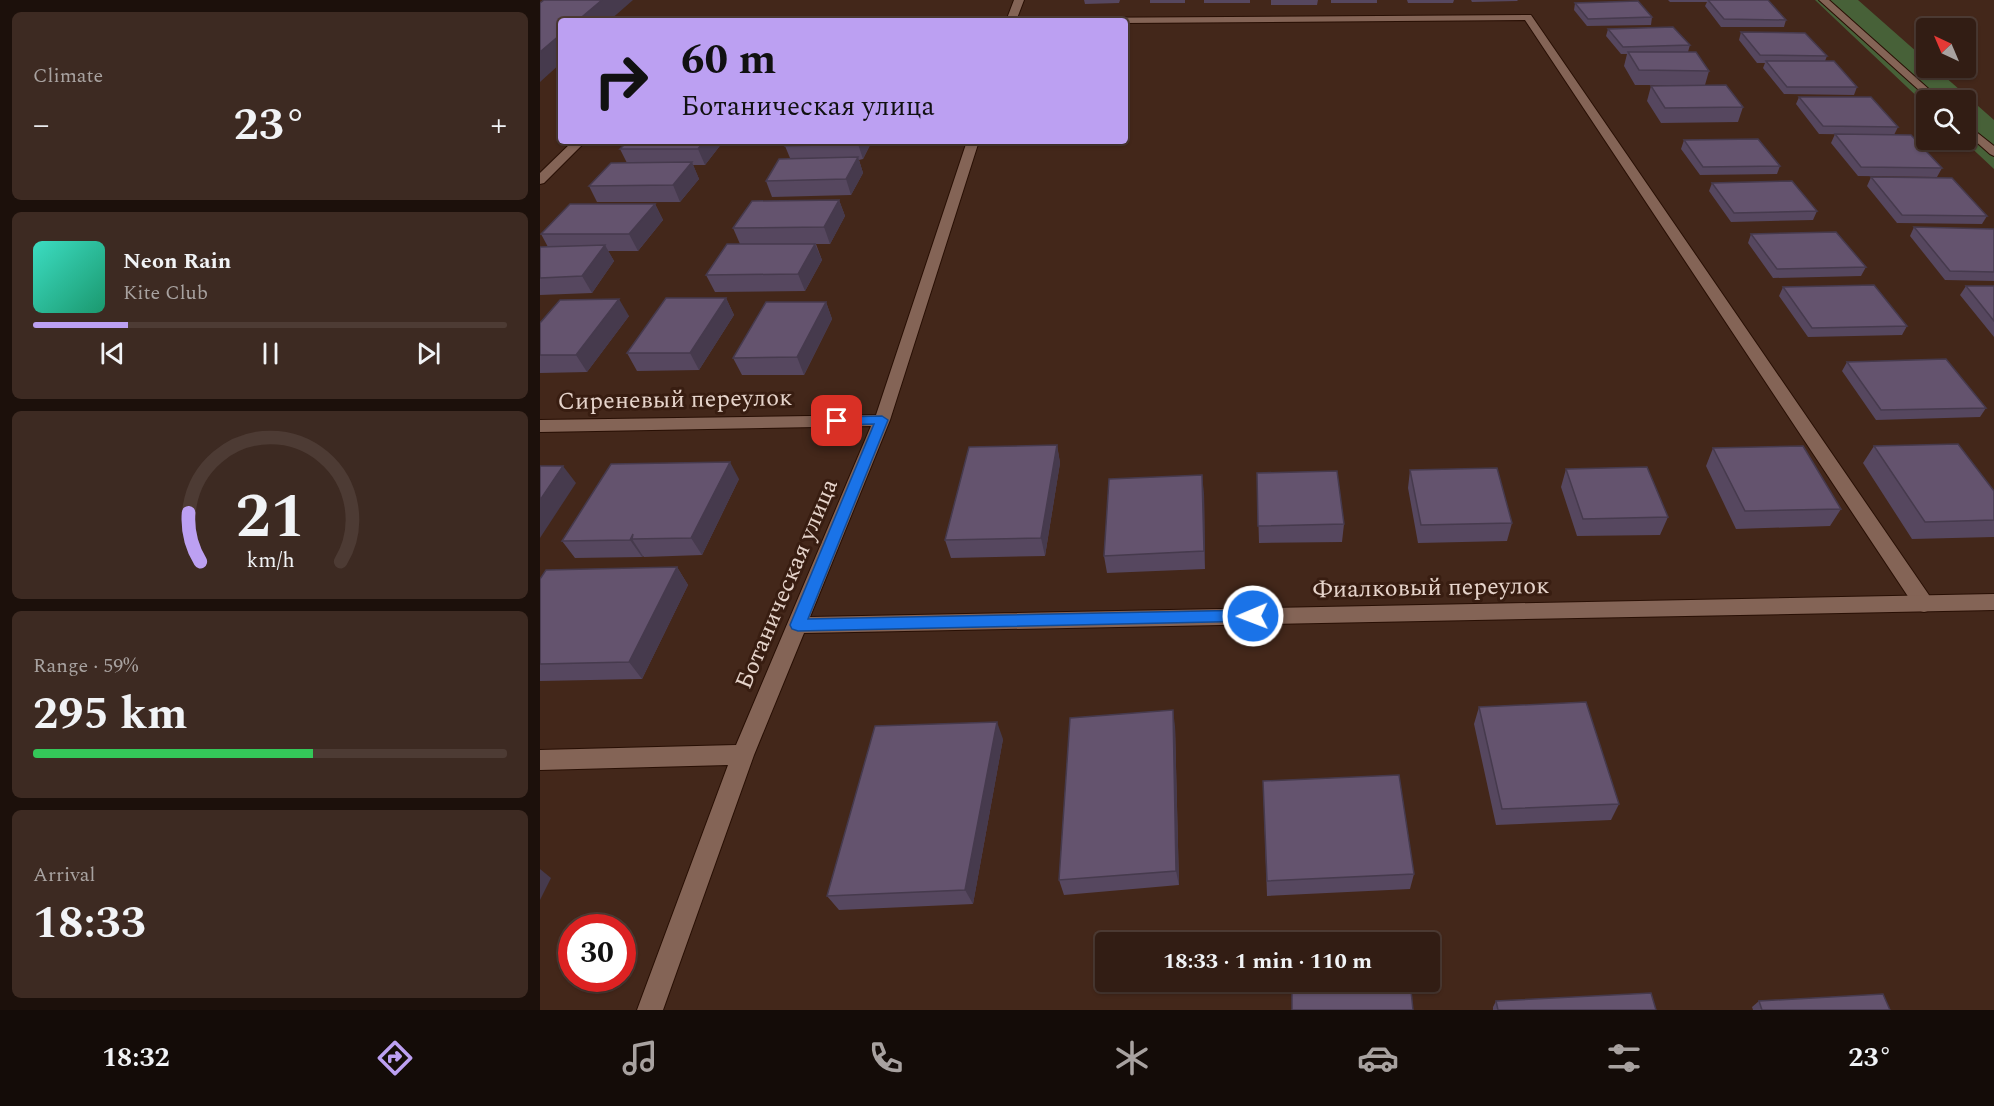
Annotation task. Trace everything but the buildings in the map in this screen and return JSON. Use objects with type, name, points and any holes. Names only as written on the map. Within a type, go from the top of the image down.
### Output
[{"type":"street","points":[[1012,18],[1019,0]]},
{"type":"street","points":[[1824,0],[1925,90]]},
{"type":"street","points":[[1128,20],[1528,17],[1924,604]]},
{"type":"street","points":[[1976,136],[1994,152]]},
{"type":"street","points":[[540,180],[546,169],[576,144]]},
{"type":"street","name":"Ботаническая улица","points":[[650,1010],[743,755],[882,420],[972,144]]},
{"type":"street","name":"Сиреневый переулок","points":[[540,426],[882,420]]},
{"type":"street","name":"Фиалковый переулок","points":[[798,625],[1994,603]]},
{"type":"street","points":[[540,759],[743,755]]},
{"type":"green space","points":[[1815,0],[1858,0],[1916,51],[1916,78],[1946,78],[1960,90],[1916,90],[1916,96]]},
{"type":"green space","points":[[1976,104],[1994,120],[1994,169],[1974,150],[1976,150]]},
{"type":"route","points":[[837,421],[882,420],[798,625],[1253,616]]}]
